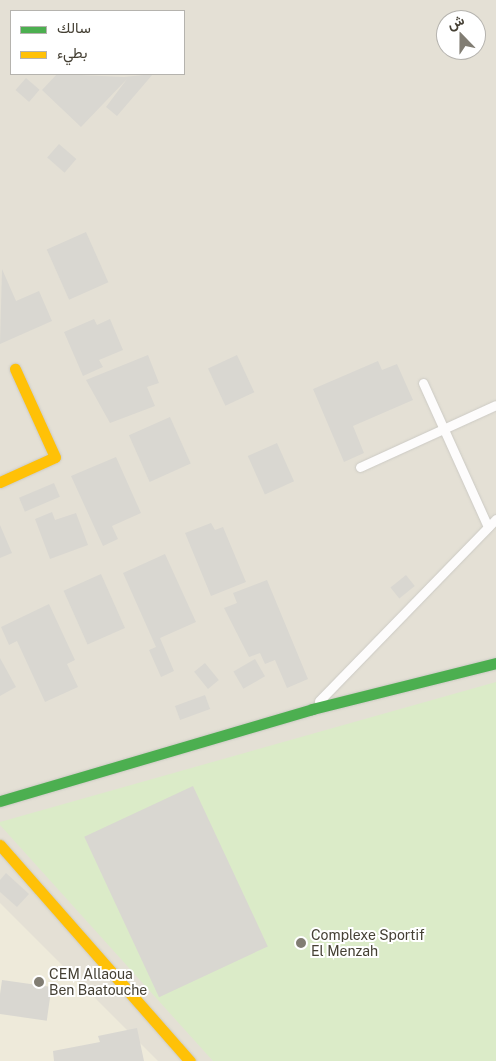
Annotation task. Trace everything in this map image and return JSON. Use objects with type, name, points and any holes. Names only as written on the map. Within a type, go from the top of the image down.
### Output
[{"type":"street","points":[[0,482],[55,457],[15,369]]},
{"type":"street","points":[[0,801],[312,708],[496,663]]},
{"type":"street","points":[[0,845],[190,1061]]},
{"type":"lane","points":[[423,383],[488,528]]},
{"type":"lane","points":[[360,467],[496,404]]},
{"type":"lane","points":[[312,708],[496,519]]},
{"type":"shaded area","points":[[0,0],[496,0],[496,1061],[0,1061]]},
{"type":"shaded area","name":"CEM Allaoua Ben Baatouche","points":[[0,903],[158,1061],[0,1061]]},
{"type":"green space","name":"Complexe Sportif El Menzah","points":[[496,682],[496,1061],[213,1061],[0,825],[0,822]]},
{"type":"building","points":[[56,75],[124,77],[152,75],[117,116],[106,107],[127,79],[81,127],[42,90]]},
{"type":"building","points":[[26,78],[40,90],[29,102],[16,90]]},
{"type":"building","points":[[59,144],[76,159],[65,173],[47,158]]},
{"type":"building","points":[[86,232],[108,282],[69,300],[47,249]]},
{"type":"building","points":[[2,269],[16,301],[39,291],[52,321],[0,344]]},
{"type":"building","points":[[94,319],[97,325],[110,319],[123,350],[99,360],[103,367],[83,376],[64,332]]},
{"type":"building","points":[[148,355],[159,383],[147,387],[155,406],[110,423],[86,380]]},
{"type":"building","points":[[237,355],[254,392],[225,406],[208,369]]},
{"type":"building","points":[[378,361],[382,370],[397,364],[413,400],[353,426],[364,453],[344,462],[313,389]]},
{"type":"building","points":[[170,417],[191,464],[150,482],[129,435]]},
{"type":"building","points":[[277,443],[294,481],[265,494],[248,456]]},
{"type":"building","points":[[116,457],[141,513],[112,526],[118,539],[103,546],[71,476]]},
{"type":"building","points":[[54,483],[60,497],[25,512],[19,498]]},
{"type":"building","points":[[52,512],[55,520],[76,513],[88,545],[50,559],[35,519]]},
{"type":"building","points":[[211,523],[215,530],[223,527],[246,582],[211,596],[185,533]]},
{"type":"building","points":[[0,525],[12,553],[0,558]]},
{"type":"building","points":[[165,554],[196,622],[160,638],[174,671],[161,677],[149,650],[156,647],[123,573]]},
{"type":"building","points":[[101,574],[125,628],[88,645],[64,591]]},
{"type":"building","points":[[406,575],[415,586],[399,598],[390,588]]},
{"type":"building","points":[[267,580],[308,679],[287,688],[275,660],[265,664],[260,653],[249,657],[224,608],[237,603],[233,593]]},
{"type":"building","points":[[49,604],[75,660],[67,664],[78,687],[45,702],[17,641],[9,645],[1,627]]},
{"type":"building","points":[[0,658],[16,687],[0,696]]},
{"type":"building","points":[[255,659],[265,676],[243,689],[233,672]]},
{"type":"building","points":[[205,663],[219,680],[208,689],[194,672]]},
{"type":"building","points":[[205,695],[210,709],[180,720],[175,706]]},
{"type":"building","points":[[193,786],[268,946],[159,997],[84,837]]},
{"type":"building","points":[[6,873],[29,894],[17,907],[0,892],[0,880]]},
{"type":"building","points":[[2,980],[52,987],[47,1021],[0,1014]]},
{"type":"building","points":[[137,1028],[144,1061],[54,1061],[53,1051],[100,1042],[98,1036]]},
{"type":"traffic: fast","points":[[0,801],[312,709],[496,663]]},
{"type":"traffic: slow","points":[[0,482],[55,457],[15,369]]},
{"type":"traffic: slow","points":[[0,845],[190,1061]]},
{"type":"place","name":"Complexe Sportif El Menzah","points":[[301,943]]},
{"type":"place","name":"CEM Allaoua Ben Baatouche","points":[[39,982]]}]
